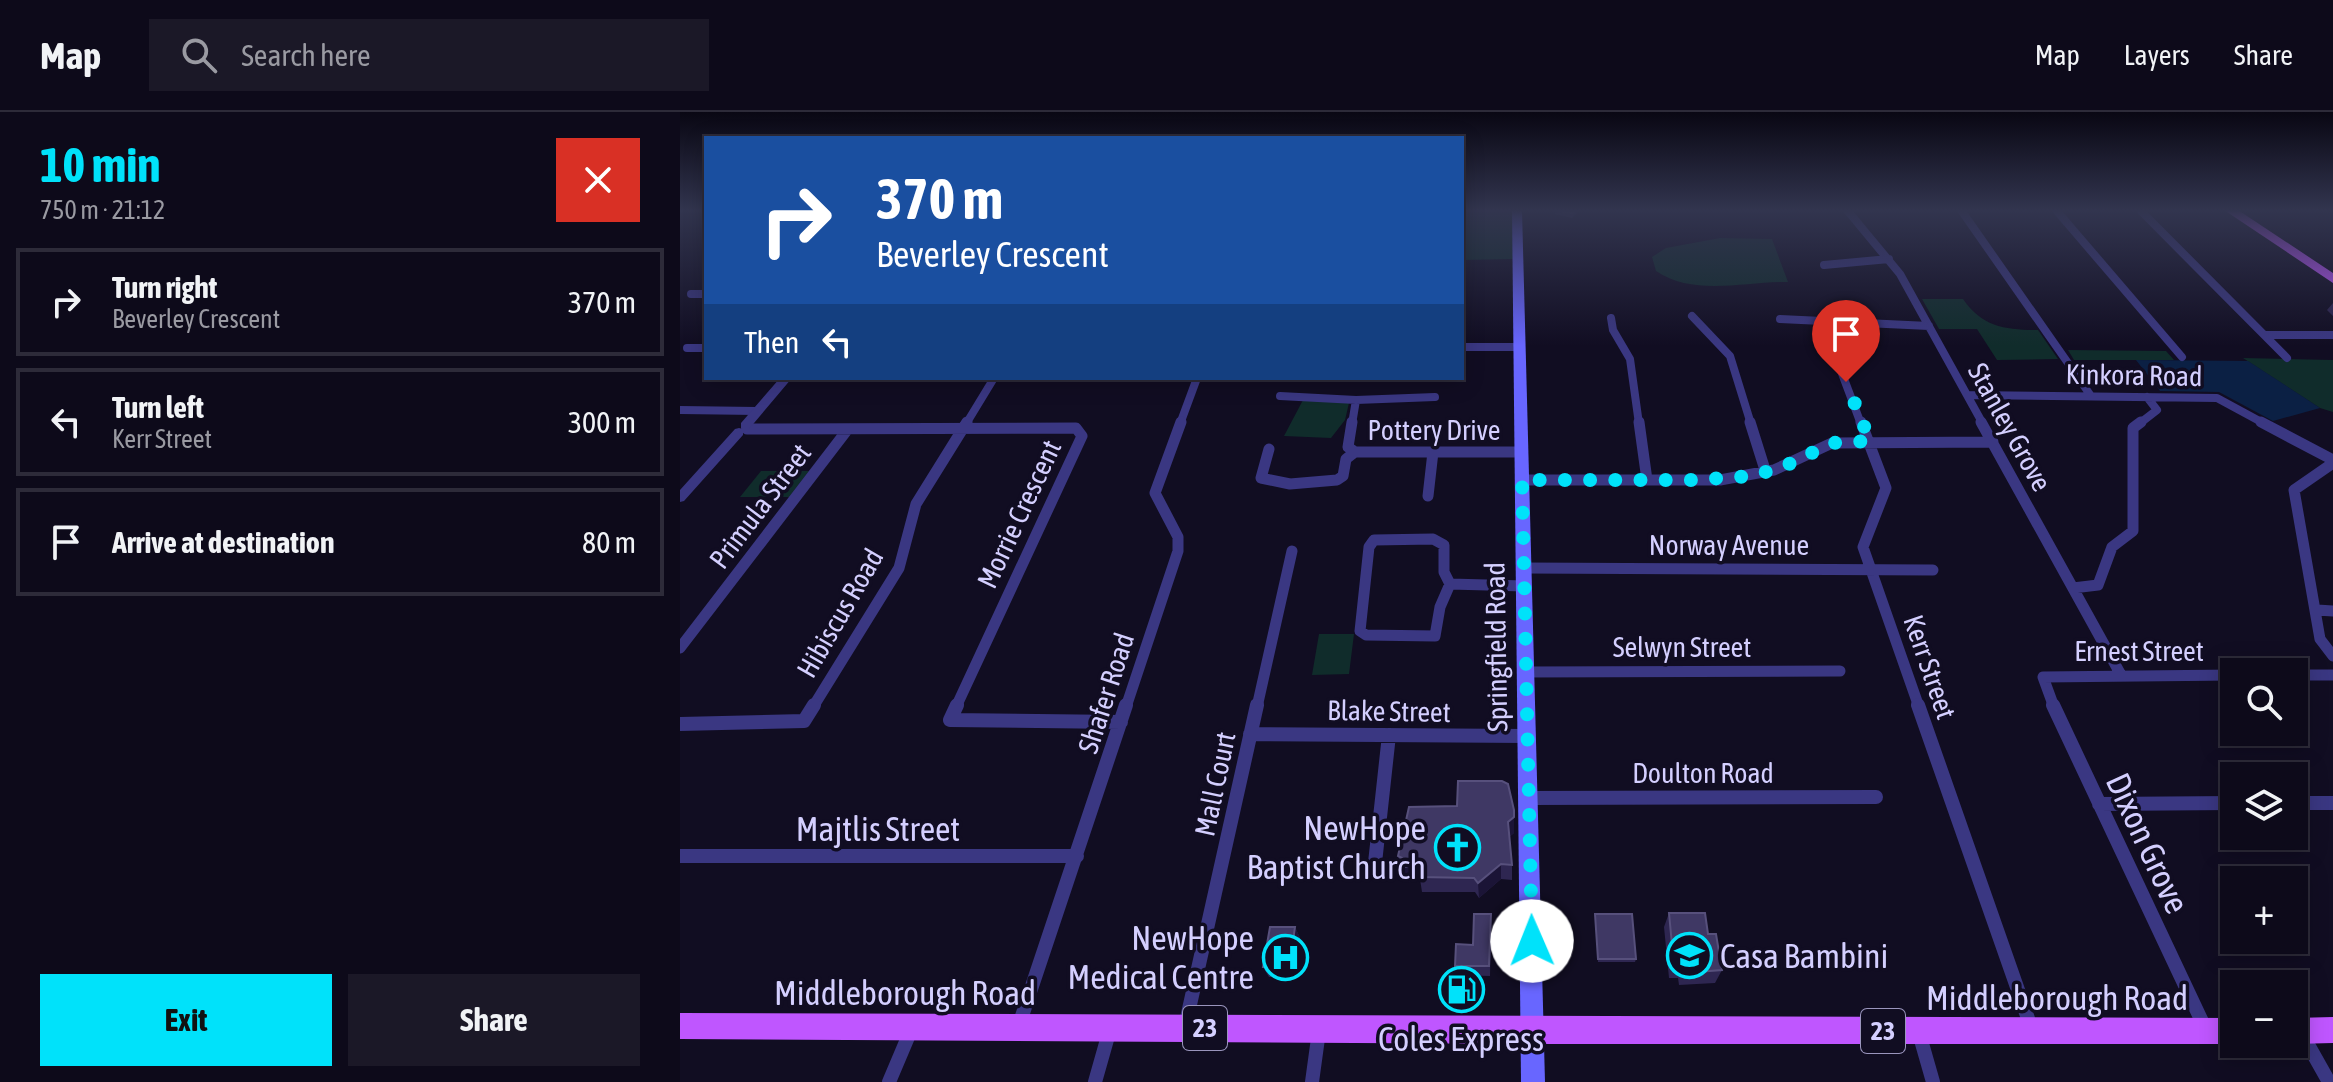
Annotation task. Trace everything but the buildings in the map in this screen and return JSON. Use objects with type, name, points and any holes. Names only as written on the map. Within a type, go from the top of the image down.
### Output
[{"type":"main road","name":"Springfield Road","points":[[1518,255],[1533,1082]]},
{"type":"main road","points":[[2298,255],[2333,279]]},
{"type":"main road","points":[[2311,255],[2333,270]]},
{"type":"main road","name":"Middleborough Road","points":[[680,1026],[2220,1031]]},
{"type":"main road","points":[[2308,1031],[2333,1030]]},
{"type":"street","name":"Stanley Grove","points":[[1886,255],[1968,395],[2121,675]]},
{"type":"street","points":[[1993,255],[2091,396]]},
{"type":"street","points":[[2095,255],[2182,357]]},
{"type":"street","points":[[2185,255],[2287,358]]},
{"type":"street","points":[[1824,265],[1889,259]]},
{"type":"street","points":[[691,294],[704,294]]},
{"type":"street","points":[[1692,316],[1730,356],[1766,473]]},
{"type":"street","points":[[1611,318],[1613,330],[1630,359],[1647,480]]},
{"type":"street","points":[[1780,319],[1929,326]]},
{"type":"street","name":"Kerr Street","points":[[1823,323],[1886,488],[1883,507],[1866,530],[1863,547],[2032,1031]]},
{"type":"street","points":[[2265,335],[2333,335]]},
{"type":"street","points":[[1464,347],[1520,347]]},
{"type":"street","points":[[687,348],[704,348]]},
{"type":"street","points":[[680,498],[784,380]]},
{"type":"street","name":"Hibiscus Road","points":[[680,724],[804,721],[899,568],[916,504],[993,380]]},
{"type":"street","name":"Shafer Road","points":[[1019,1025],[1178,551],[1178,537],[1155,493],[1196,380]]},
{"type":"street","name":"Kinkora Road","points":[[1968,395],[2224,400],[2333,462]]},
{"type":"street","points":[[1280,396],[1350,397],[1356,400],[1365,397],[1435,397]]},
{"type":"street","points":[[2073,588],[2098,585],[2112,547],[2133,531],[2133,428],[2157,410],[2147,397]]},
{"type":"street","name":"Pottery Drive","points":[[1356,400],[1348,447],[1355,452],[1522,452]]},
{"type":"street","points":[[680,410],[757,411]]},
{"type":"street","name":"Morrie Crescent","points":[[744,429],[1076,428],[1082,436],[950,720],[1121,722]]},
{"type":"street","name":"Primula Street","points":[[680,648],[848,429]]},
{"type":"street","points":[[1522,480],[1720,480],[1766,473],[1832,443],[1993,442]]},
{"type":"street","points":[[1269,449],[1261,478],[1272,483],[1332,483],[1343,476],[1346,459],[1355,452]]},
{"type":"street","points":[[1428,496],[1433,452]]},
{"type":"street","points":[[2333,462],[2294,490],[2320,639],[2333,656]]},
{"type":"street","points":[[1433,539],[1444,545],[1444,572],[1450,584],[1440,607],[1435,636],[1366,635],[1360,631],[1369,547],[1374,540],[1433,539]]},
{"type":"street","name":"Mall Court","points":[[1185,1028],[1292,551]]},
{"type":"street","name":"Norway Avenue","points":[[1524,568],[1933,570]]},
{"type":"street","points":[[1450,584],[1524,586]]},
{"type":"street","points":[[2317,610],[2333,611]]},
{"type":"street","name":"Selwyn Street","points":[[1525,672],[1840,671]]},
{"type":"street","name":"Ernest Street","points":[[2043,677],[2220,675]]},
{"type":"street","points":[[2308,675],[2333,675]]},
{"type":"street","name":"Dixon Grove","points":[[2043,677],[2043,684],[2207,1031]]},
{"type":"street","name":"Blake Street","points":[[1250,734],[1528,736]]},
{"type":"street","points":[[1374,872],[1389,735]]},
{"type":"street","name":"Doulton Road","points":[[1529,798],[1876,797]]},
{"type":"street","points":[[2099,804],[2220,803]]},
{"type":"street","points":[[2308,803],[2333,803]]},
{"type":"street","name":"Majtlis Street","points":[[680,856],[1077,856]]},
{"type":"street","points":[[889,1082],[912,1025]]},
{"type":"street","points":[[1095,1082],[1110,1027]]},
{"type":"street","points":[[1312,1082],[1319,1029]]},
{"type":"street","points":[[1918,1031],[1933,1082]]},
{"type":"street","points":[[2308,1049],[2329,1082]]},
{"type":"green space","points":[[1464,255],[1513,255],[1513,259],[1464,260]]},
{"type":"green space","points":[[1778,255],[1788,282],[1720,286],[1687,284],[1656,271],[1652,257]]},
{"type":"green space","points":[[1922,299],[1963,299],[1978,316],[1996,325],[2038,330],[2058,359],[1997,360],[1977,329],[1939,329]]},
{"type":"green space","points":[[2068,350],[2166,351],[2174,360],[2074,360]]},
{"type":"green space","points":[[2243,358],[2333,360],[2333,412],[2320,408]]},
{"type":"green space","points":[[1303,400],[1349,403],[1345,420],[1331,438],[1284,436]]},
{"type":"green space","points":[[761,471],[809,471],[789,497],[740,497]]},
{"type":"green space","points":[[1319,634],[1354,634],[1349,674],[1312,675]]},
{"type":"water","points":[[2136,360],[2248,361],[2320,408],[2273,421],[2219,392],[2160,391]]},
{"type":"place","name":"NewHope Baptist Church","points":[[1457,847]]},
{"type":"place","name":"Casa Bambini","points":[[1689,955]]},
{"type":"place","name":"NewHope Medical Centre","points":[[1285,957]]},
{"type":"place","name":"Coles Express","points":[[1461,990]]},
{"type":"route","points":[[1532,941],[1522,480],[1720,480],[1774,470],[1832,443],[1870,441],[1846,382]]}]
